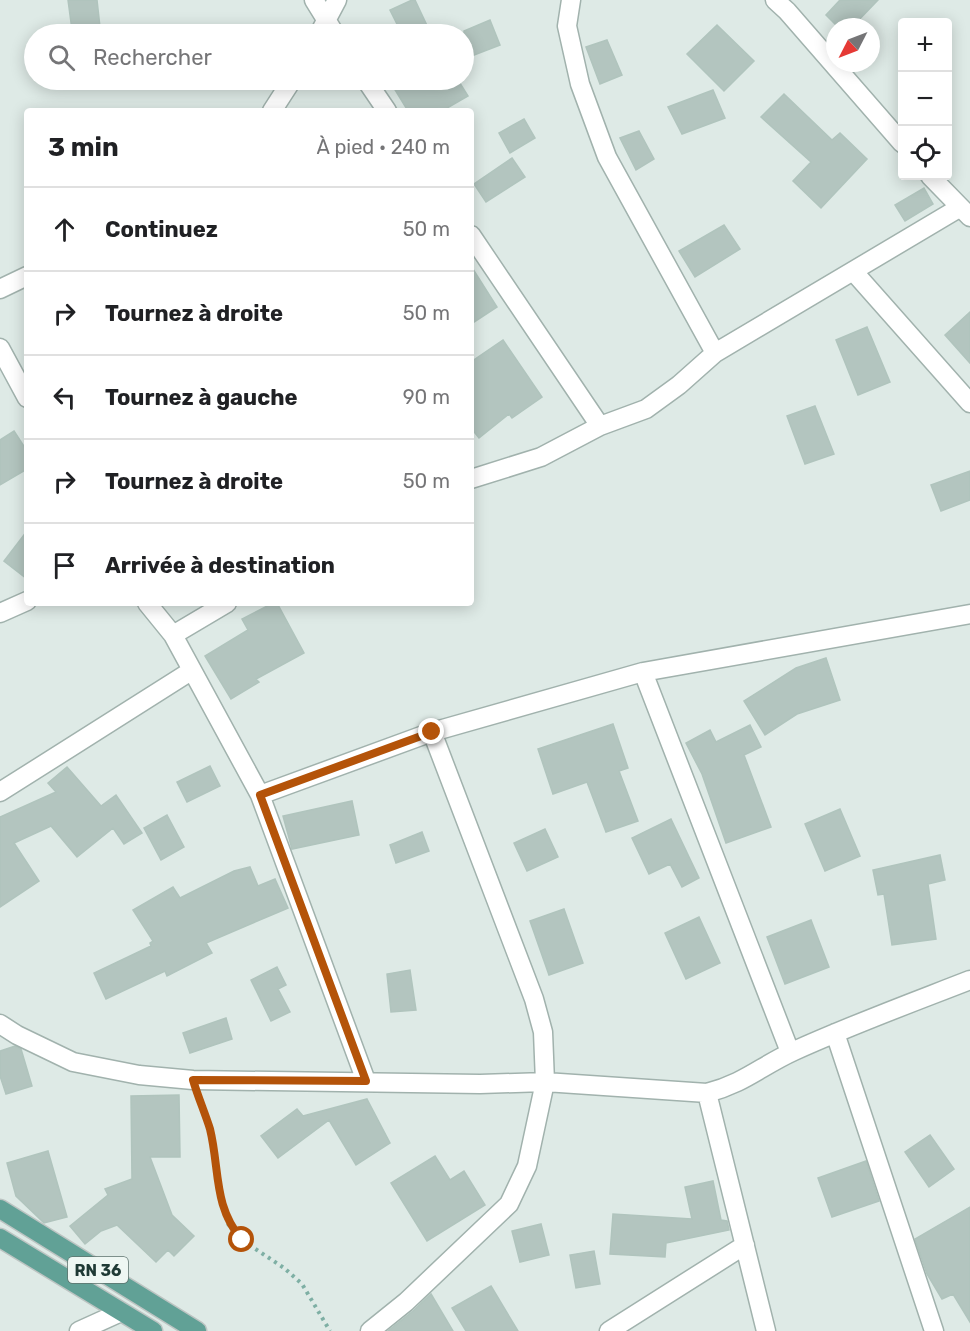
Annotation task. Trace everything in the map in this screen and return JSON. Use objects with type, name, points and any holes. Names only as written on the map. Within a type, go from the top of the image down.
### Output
[{"type":"main road","name":"RN 36","points":[[0,1209],[197,1331]]},
{"type":"main road","name":"RN 36","points":[[0,1238],[153,1331]]},
{"type":"street","points":[[314,0],[324,24]]},
{"type":"street","points":[[329,24],[337,0]]},
{"type":"street","points":[[571,0],[567,26],[580,84],[607,157],[714,353]]},
{"type":"street","points":[[775,0],[898,137]]},
{"type":"street","points":[[274,108],[286,90]]},
{"type":"street","points":[[373,90],[385,108]]},
{"type":"street","points":[[474,478],[541,457],[600,426],[646,409],[679,385],[714,353],[853,271],[964,213],[934,180]]},
{"type":"street","points":[[474,239],[600,426]]},
{"type":"street","points":[[853,271],[970,404]]},
{"type":"street","points":[[0,289],[24,277]]},
{"type":"street","points":[[0,348],[24,392]]},
{"type":"street","points":[[0,613],[24,602]]},
{"type":"street","points":[[149,606],[173,635],[260,795],[366,1081]]},
{"type":"street","points":[[173,635],[222,606]]},
{"type":"street","points":[[260,795],[432,732],[643,672],[970,614]]},
{"type":"street","points":[[0,792],[191,671]]},
{"type":"street","points":[[643,672],[790,1052]]},
{"type":"street","points":[[370,1331],[406,1302],[509,1204],[527,1166],[545,1082],[543,1032],[534,999],[432,732]]},
{"type":"street","points":[[0,1024],[17,1035],[73,1062],[139,1075],[193,1080],[480,1084],[545,1082],[707,1093],[730,1087],[790,1052],[970,980]]},
{"type":"street","points":[[835,1033],[934,1331]]},
{"type":"street","points":[[707,1093],[766,1331]]},
{"type":"street","points":[[609,1331],[745,1245]]},
{"type":"street","points":[[80,1331],[121,1312]]},
{"type":"path","points":[[193,1080],[210,1130],[219,1194],[228,1224],[242,1240],[284,1268],[302,1284],[330,1331]]},
{"type":"building","points":[[68,0],[97,0],[100,24],[71,24]]},
{"type":"building","points":[[415,0],[426,24],[397,24],[390,10]]},
{"type":"building","points":[[840,0],[878,0],[861,18],[829,18],[826,15]]},
{"type":"building","points":[[490,20],[500,45],[474,55],[474,27]]},
{"type":"building","points":[[717,25],[754,61],[724,91],[687,54]]},
{"type":"building","points":[[607,40],[622,75],[600,84],[586,47]]},
{"type":"building","points":[[395,90],[464,90],[468,96],[447,108],[406,108]]},
{"type":"building","points":[[713,90],[725,118],[682,134],[668,107]]},
{"type":"building","points":[[784,94],[832,140],[840,133],[867,159],[821,208],[793,181],[811,162],[761,117]]},
{"type":"building","points":[[524,119],[535,138],[510,153],[499,133]]},
{"type":"building","points":[[639,131],[654,159],[636,170],[620,138]]},
{"type":"building","points":[[512,158],[525,177],[486,202],[474,184]]},
{"type":"building","points":[[924,188],[933,204],[905,221],[895,205]]},
{"type":"building","points":[[724,225],[740,249],[695,277],[679,251]]},
{"type":"building","points":[[474,271],[497,307],[474,322]]},
{"type":"building","points":[[970,312],[970,363],[945,335]]},
{"type":"building","points":[[867,327],[890,382],[858,395],[836,340]]},
{"type":"building","points":[[503,340],[542,397],[512,418],[509,414],[479,438],[474,432],[474,360]]},
{"type":"building","points":[[815,406],[834,454],[805,464],[787,416]]},
{"type":"building","points":[[14,431],[24,446],[24,471],[0,485],[0,440]]},
{"type":"building","points":[[970,471],[970,500],[941,511],[931,485]]},
{"type":"building","points":[[24,535],[24,577],[4,561]]},
{"type":"building","points":[[267,606],[279,606],[304,653],[256,679],[259,682],[231,699],[205,656],[248,630],[242,619]]},
{"type":"building","points":[[826,658],[840,700],[797,714],[765,735],[744,701],[796,668]]},
{"type":"building","points":[[613,724],[628,768],[619,771],[638,821],[606,832],[587,782],[553,794],[538,749]]},
{"type":"building","points":[[750,725],[761,747],[744,755],[771,827],[726,843],[702,774],[686,743],[710,730],[716,742]]},
{"type":"building","points":[[210,766],[220,786],[187,802],[177,782]]},
{"type":"building","points":[[67,767],[101,806],[116,795],[142,833],[124,844],[113,828],[77,857],[51,826],[14,843],[39,881],[0,907],[0,817],[56,792],[48,783]]},
{"type":"building","points":[[352,801],[359,835],[292,849],[283,816]]},
{"type":"building","points":[[840,809],[860,856],[825,871],[805,824]]},
{"type":"building","points":[[167,815],[184,847],[161,860],[144,828]]},
{"type":"building","points":[[671,819],[699,878],[682,887],[670,864],[649,874],[632,838]]},
{"type":"building","points":[[545,829],[558,857],[527,871],[514,843]]},
{"type":"building","points":[[422,832],[429,851],[396,863],[390,845]]},
{"type":"building","points":[[940,855],[945,880],[928,884],[936,939],[892,945],[884,894],[878,895],[873,870]]},
{"type":"building","points":[[250,867],[258,886],[275,879],[288,908],[206,943],[212,953],[167,976],[165,971],[106,999],[94,973],[151,946],[150,943],[153,941],[133,910],[173,887],[180,898],[234,871]]},
{"type":"building","points":[[564,909],[583,963],[549,975],[530,921]]},
{"type":"building","points":[[699,917],[720,963],[686,979],[665,933]]},
{"type":"building","points":[[811,920],[829,967],[785,984],[767,937]]},
{"type":"building","points":[[277,967],[286,985],[278,989],[290,1012],[271,1021],[251,980]]},
{"type":"building","points":[[410,970],[416,1010],[391,1012],[387,974]]},
{"type":"building","points":[[226,1018],[232,1039],[190,1053],[183,1033]]},
{"type":"building","points":[[15,1046],[21,1049],[32,1086],[6,1094],[0,1076],[0,1051]]},
{"type":"building","points":[[179,1095],[180,1157],[150,1157],[172,1215],[194,1236],[174,1256],[168,1250],[156,1262],[117,1225],[101,1231],[85,1244],[70,1226],[108,1195],[105,1189],[132,1179],[131,1096]]},
{"type":"building","points":[[367,1099],[390,1143],[356,1165],[329,1120],[278,1158],[261,1136],[297,1109],[303,1116]]},
{"type":"building","points":[[930,1135],[954,1169],[929,1187],[905,1152]]},
{"type":"building","points":[[48,1151],[67,1217],[44,1223],[16,1196],[7,1163]]},
{"type":"building","points":[[435,1156],[450,1180],[464,1171],[485,1205],[427,1241],[391,1183]]},
{"type":"building","points":[[866,1161],[879,1201],[832,1217],[818,1178]]},
{"type":"building","points":[[713,1181],[721,1220],[727,1221],[729,1230],[666,1243],[665,1257],[610,1254],[613,1214],[692,1219],[685,1187]]},
{"type":"building","points":[[970,1207],[970,1322],[953,1294],[942,1299],[927,1274],[915,1239]]},
{"type":"building","points":[[541,1224],[549,1255],[520,1262],[512,1231]]},
{"type":"building","points":[[594,1251],[600,1284],[576,1288],[570,1255]]},
{"type":"building","points":[[491,1286],[518,1331],[466,1331],[452,1308]]},
{"type":"building","points":[[431,1294],[453,1331],[388,1331],[413,1311]]},
{"type":"route","points":[[242,1240],[228,1224],[219,1194],[210,1130],[193,1080],[366,1081],[260,795],[432,732]]}]
